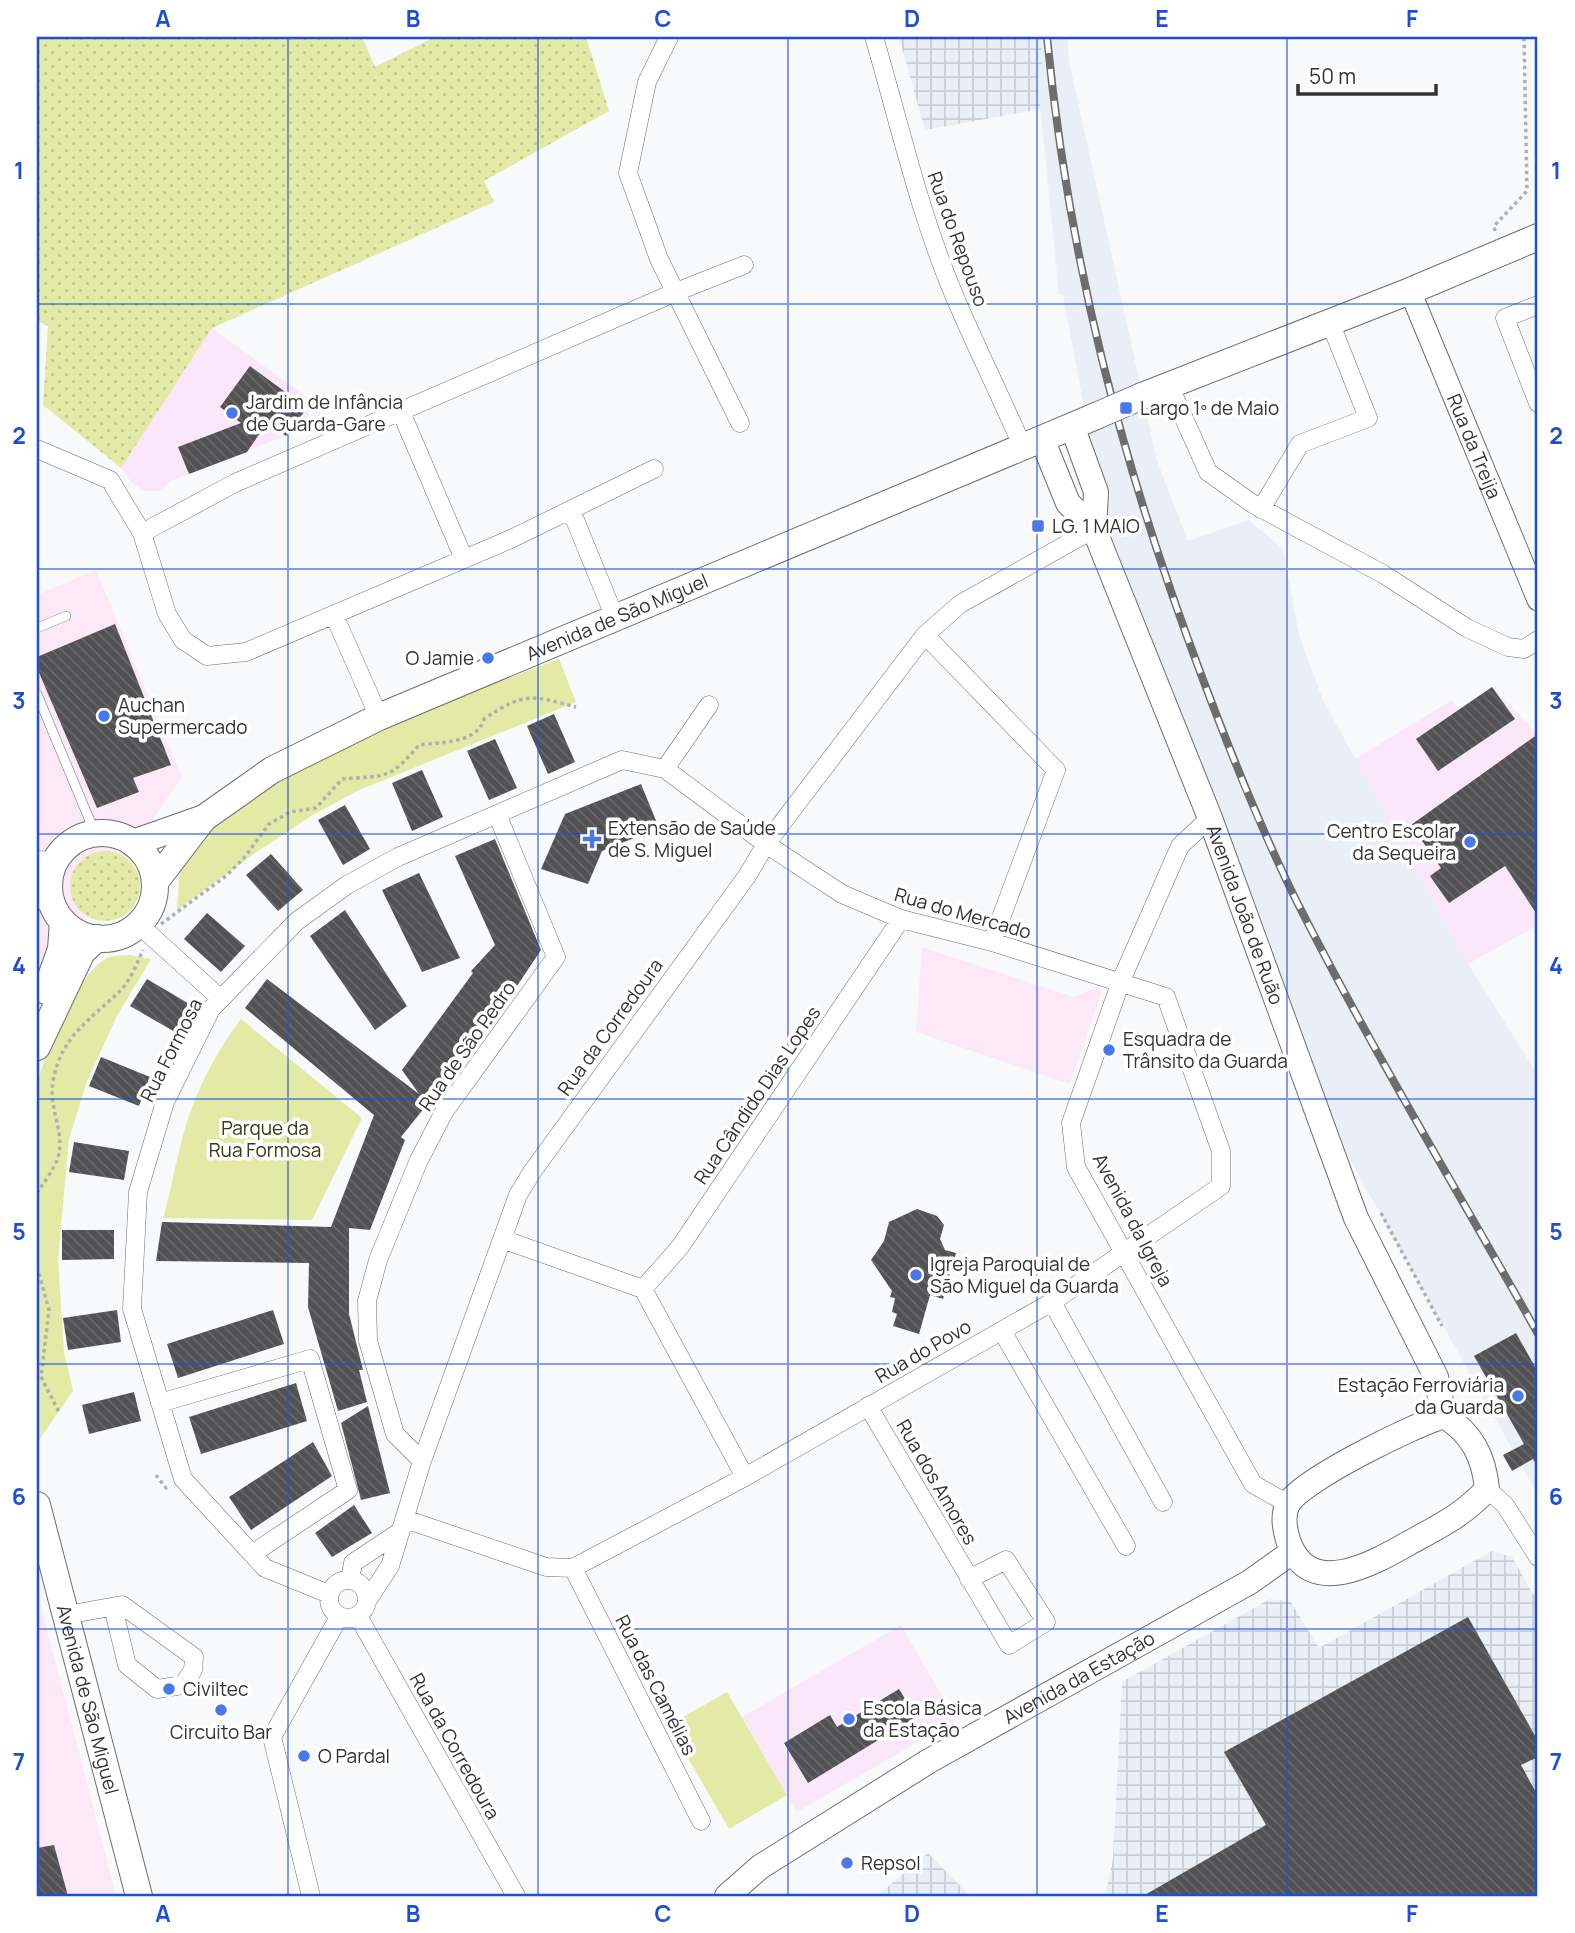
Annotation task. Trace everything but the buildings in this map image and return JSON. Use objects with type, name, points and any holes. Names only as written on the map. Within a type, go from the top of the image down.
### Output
[{"type":"main road","name":"Avenida de São Miguel","points":[[133,843],[204,818],[272,770],[379,717],[1142,396],[1410,291],[1538,237]]},
{"type":"main road","points":[[1072,426],[1096,492],[1094,529]]},
{"type":"main road","points":[[1033,443],[1068,503],[1094,529]]},
{"type":"main road","name":"Avenida João de Ruão","points":[[1094,529],[1210,818],[1356,1218],[1436,1377],[1444,1416]]},
{"type":"main road","name":"Avenida de São Miguel","points":[[155,882],[204,818]]},
{"type":"main road","points":[[37,1010],[61,949],[50,908],[46,861],[79,838],[109,834],[133,843],[151,867],[155,882],[145,929],[97,938],[84,936],[50,908]]},
{"type":"main road","points":[[37,1047],[82,952],[97,938]]},
{"type":"main road","points":[[1444,1416],[1462,1427],[1485,1463],[1487,1489],[1470,1508],[1365,1568],[1334,1573],[1313,1571],[1292,1552],[1284,1527],[1288,1504],[1308,1485],[1422,1422],[1444,1416]]},
{"type":"main road","name":"Avenida de São Miguel","points":[[37,1505],[139,1896]]},
{"type":"main road","name":"Avenida da Estação","points":[[727,1896],[760,1867],[929,1761],[1250,1582],[1292,1552]]},
{"type":"street","points":[[669,37],[647,82],[628,173],[660,259],[740,423]]},
{"type":"street","name":"Rua do Repouso","points":[[874,37],[912,173],[957,302],[1033,443]]},
{"type":"street","points":[[142,533],[235,483],[744,265]]},
{"type":"street","name":"Rua da Treija","points":[[1410,291],[1538,600]]},
{"type":"street","points":[[1538,305],[1506,318],[1538,403]]},
{"type":"street","points":[[1261,509],[1300,444],[1368,418],[1330,322]]},
{"type":"street","points":[[1169,385],[1208,472],[1261,509],[1383,573],[1467,628],[1508,647],[1524,649],[1538,640]]},
{"type":"street","points":[[401,412],[464,559]]},
{"type":"street","points":[[37,449],[110,481],[142,533],[167,614],[183,640],[207,656],[246,652],[464,559],[654,469]]},
{"type":"street","points":[[571,510],[615,618]]},
{"type":"street","name":"Rua da Corredoura","points":[[355,1611],[390,1566],[422,1461],[517,1195],[532,1172],[747,876],[766,845],[925,635],[960,604],[1094,529]]},
{"type":"street","points":[[334,615],[379,717]]},
{"type":"street","points":[[925,635],[1056,770],[992,942]]},
{"type":"street","points":[[665,769],[709,705]]},
{"type":"street","name":"Rua Formosa","points":[[329,1594],[265,1568],[183,1479],[132,1310],[138,1192],[164,1102],[211,1009],[297,921],[347,885],[398,857],[622,760],[665,769],[766,845]]},
{"type":"street","name":"Rua de São Pedro","points":[[422,1461],[396,1434],[368,1341],[367,1301],[378,1260],[419,1160],[444,1112],[556,957],[497,814]]},
{"type":"street","name":"Avenida da Igreja","points":[[1210,818],[1180,846],[1121,981],[1071,1124],[1076,1167],[1253,1483],[1288,1504]]},
{"type":"street","name":"Rua do Mercado","points":[[766,845],[842,894],[901,919],[992,942],[1121,981]]},
{"type":"street","name":"Rua Cândido Dias Lopes","points":[[643,1289],[680,1247],[901,919]]},
{"type":"street","points":[[145,929],[221,999]]},
{"type":"street","name":"Rua do Povo","points":[[572,1568],[745,1476],[1052,1302],[1221,1186],[1220,1151],[1167,997],[1121,981]]},
{"type":"street","points":[[502,1239],[643,1289],[745,1476]]},
{"type":"street","points":[[1052,1302],[1163,1502]]},
{"type":"street","points":[[1002,1331],[1126,1546]]},
{"type":"street","points":[[160,1403],[310,1359],[348,1490],[252,1554]]},
{"type":"street","name":"Rua dos Amores","points":[[869,1406],[969,1578],[1009,1646],[1045,1622],[1006,1560],[969,1578]]},
{"type":"street","points":[[1487,1489],[1505,1505],[1538,1557]]},
{"type":"street","points":[[329,1594],[337,1583],[350,1580],[353,1563],[402,1526],[546,1567],[572,1568]]},
{"type":"street","name":"Rua das Camélias","points":[[572,1568],[701,1821]]},
{"type":"street","name":"Rua da Corredoura","points":[[350,1580],[365,1589],[355,1611]]},
{"type":"street","name":"Rua da Corredoura","points":[[329,1594],[329,1605],[355,1611],[516,1896]]},
{"type":"street","points":[[66,1615],[122,1605],[194,1657],[193,1670],[183,1685],[158,1689],[127,1665],[113,1607]]},
{"type":"street","points":[[311,1896],[272,1737],[355,1611]]},
{"type":"lane","points":[[37,628],[66,616]]},
{"type":"lane","points":[[37,694],[95,834]]},
{"type":"path","points":[[1502,252],[1494,226],[1527,191],[1524,37]]},
{"type":"path","points":[[37,1193],[53,1169],[60,1146],[53,1111],[53,1081],[66,1047],[83,1022],[121,991],[145,929],[226,876],[244,858],[268,824],[290,812],[316,808],[342,779],[380,777],[395,772],[419,745],[454,741],[470,735],[482,726],[484,719],[506,704],[531,695],[576,706]]},
{"type":"path","points":[[1381,1213],[1442,1326]]},
{"type":"path","points":[[37,1267],[49,1310],[41,1377],[59,1412]]},
{"type":"shaded area","points":[[899,37],[1041,37],[1042,64],[1036,66],[1041,109],[925,130]]},
{"type":"shaded area","points":[[1041,37],[1067,37],[1069,61],[1157,461],[1188,541],[1249,520],[1283,549],[1299,635],[1323,700],[1468,964],[1538,1075],[1538,1495],[1348,1156],[1105,520],[1063,295],[1059,295],[1036,65],[1042,64]]},
{"type":"shaded area","name":"Jardim de Infância de Guarda-Gare","points":[[212,328],[312,401],[307,408],[310,418],[308,427],[173,480],[159,491],[145,491],[132,483],[121,468]]},
{"type":"shaded area","points":[[96,570],[182,777],[40,981],[37,991],[37,595]]},
{"type":"shaded area","name":"Centro Escolar da Sequeira","points":[[1492,687],[1538,734],[1538,925],[1468,964],[1355,759],[1452,700],[1459,709]]},
{"type":"shaded area","points":[[922,947],[1074,997],[1094,988],[1102,991],[1070,1084],[916,1032]]},
{"type":"shaded area","points":[[1492,1551],[1512,1557],[1538,1603],[1538,1896],[1105,1896],[1113,1859],[1122,1682],[1270,1599],[1291,1602],[1319,1648]]},
{"type":"shaded area","points":[[37,1591],[95,1814],[116,1896],[37,1896]]},
{"type":"shaded area","name":"Escola Básica da Estação","points":[[901,1625],[956,1720],[797,1812],[742,1717]]},
{"type":"shaded area","points":[[928,1853],[970,1896],[877,1896]]},
{"type":"green space","points":[[37,37],[362,37],[375,67],[435,37],[586,37],[609,111],[484,181],[494,202],[212,328],[121,468],[43,405],[48,326],[37,321]]},
{"type":"green space","points":[[559,659],[576,702],[357,791],[311,816],[255,853],[177,910],[180,867],[201,833],[278,774],[456,698]]},
{"type":"green space","points":[[112,851],[125,857],[134,866],[138,872],[138,900],[130,911],[119,919],[98,921],[80,911],[72,900],[70,879],[80,861],[91,853]]},
{"type":"green space","points":[[129,955],[151,959],[117,1016],[87,1081],[69,1139],[58,1259],[64,1352],[73,1391],[37,1443],[37,1084],[55,1034],[85,980],[96,966],[107,958]]},
{"type":"green space","name":"Parque da Rua Formosa","points":[[241,1019],[362,1118],[312,1220],[163,1218],[189,1115],[216,1057]]},
{"type":"green space","points":[[727,1692],[787,1795],[729,1829],[669,1725]]},
{"type":"railway","points":[[1047,37],[1069,203],[1103,362],[1147,519],[1202,677],[1271,848],[1326,959],[1538,1334]]},
{"type":"place","name":"Largo 1º de Maio","points":[[1126,408]]},
{"type":"place","name":"Jardim de Infância de Guarda-Gare","points":[[232,413]]},
{"type":"place","name":"LG. 1 MAIO","points":[[1038,526]]},
{"type":"place","name":"O Jamie","points":[[488,658]]},
{"type":"place","name":"Auchan Supermercado","points":[[104,716]]},
{"type":"place","name":"Extensão de Saúde de S. Miguel","points":[[592,839]]},
{"type":"place","name":"Centro Escolar da Sequeira","points":[[1470,842]]},
{"type":"place","name":"Esquadra de Trânsito da Guarda","points":[[1109,1050]]},
{"type":"place","name":"Igreja Paroquial de São Miguel da Guarda","points":[[916,1275]]},
{"type":"place","name":"Estação Ferroviária da Guarda","points":[[1518,1396]]},
{"type":"place","name":"Civiltec","points":[[169,1689]]},
{"type":"place","name":"Circuito Bar","points":[[221,1710]]},
{"type":"place","name":"Escola Básica da Estação","points":[[849,1719]]},
{"type":"place","name":"O Pardal","points":[[304,1756]]},
{"type":"place","name":"Repsol","points":[[847,1863]]}]
